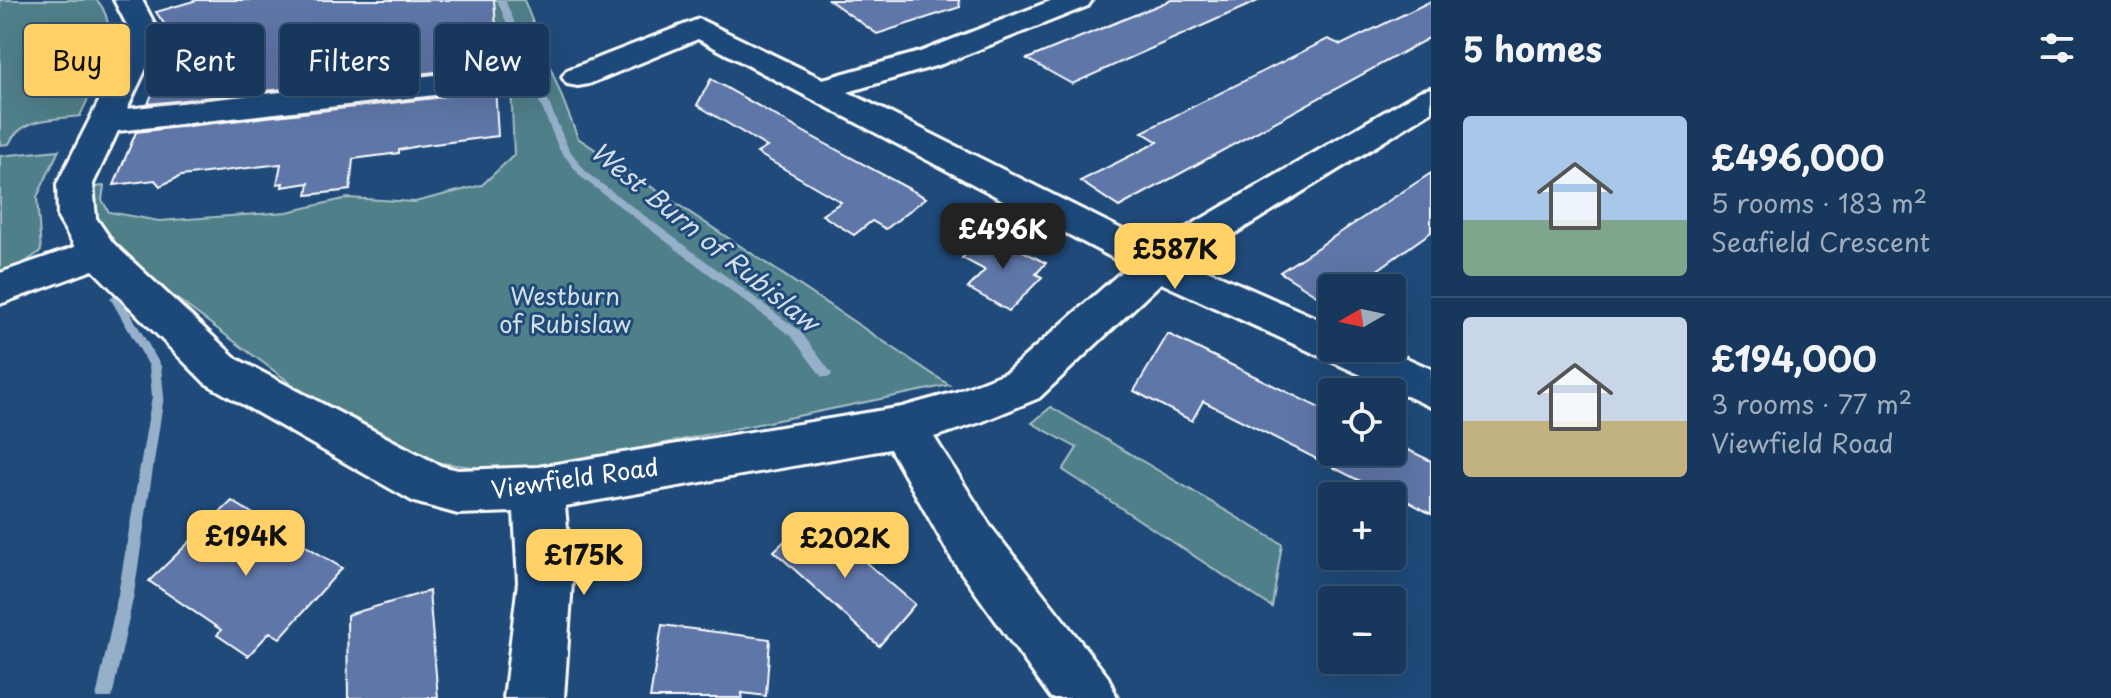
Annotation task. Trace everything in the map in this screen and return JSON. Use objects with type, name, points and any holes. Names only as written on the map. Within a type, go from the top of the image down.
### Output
[{"type":"street","name":"Viewfield Road","points":[[131,0],[142,27],[136,58],[75,184],[77,218],[99,253],[221,371],[432,486],[458,492],[538,489],[902,427],[964,409],[1023,385],[1156,264],[1431,98]]},
{"type":"street","points":[[822,89],[931,58],[1078,0]]},
{"type":"street","points":[[578,77],[690,15],[822,89],[1156,264],[1318,338]]},
{"type":"street","points":[[419,87],[435,85]]},
{"type":"street","points":[[105,122],[333,96]]},
{"type":"street","points":[[0,289],[99,253]]},
{"type":"street","points":[[1372,362],[1431,389]]},
{"type":"street","points":[[902,427],[972,544],[1087,698]]},
{"type":"street","points":[[534,698],[545,582],[538,489]]},
{"type":"green space","points":[[0,0],[97,0],[108,24],[24,24],[24,96],[89,96],[80,116],[30,124],[14,135],[9,144],[0,145]]},
{"type":"green space","name":"Westburn of Rubislaw","points":[[472,0],[524,0],[533,24],[497,24]]},
{"type":"green space","name":"Westburn of Rubislaw","points":[[549,64],[578,138],[949,385],[519,473],[410,459],[324,408],[106,246],[77,189],[104,186],[102,200],[109,212],[159,221],[287,212],[348,198],[415,202],[482,185],[514,155],[511,96],[549,96]]},
{"type":"green space","points":[[59,150],[37,197],[41,251],[0,280],[0,156]]},
{"type":"green space","points":[[1051,407],[1282,544],[1272,607],[1063,470],[1077,448],[1032,423]]},
{"type":"building","points":[[197,0],[494,0],[496,24],[435,24],[435,72],[419,74],[419,24],[280,24],[280,89],[264,91],[264,24],[164,24],[156,12]]},
{"type":"building","points":[[829,0],[959,0],[960,7],[877,34]]},
{"type":"building","points":[[1171,0],[1260,0],[1072,84],[1027,59]]},
{"type":"building","points":[[1431,1],[1431,37],[1119,207],[1080,181],[1158,142],[1142,132],[1328,39],[1341,45]]},
{"type":"building","points":[[711,79],[926,198],[886,229],[872,221],[854,235],[822,215],[841,202],[757,153],[767,147],[697,105]]},
{"type":"building","points":[[151,96],[220,96],[148,104]]},
{"type":"building","points":[[496,96],[498,136],[418,146],[399,150],[399,153],[353,159],[350,190],[307,195],[309,183],[282,187],[283,183],[277,184],[281,164],[181,176],[160,186],[155,180],[114,185],[136,132],[435,98]]},
{"type":"building","points":[[1431,173],[1431,232],[1372,274],[1318,274],[1318,296],[1280,272]]},
{"type":"building","points":[[988,233],[1046,263],[1036,274],[1042,277],[1009,311],[968,288],[985,270],[962,258]]},
{"type":"building","points":[[1168,334],[1318,407],[1318,460],[1203,401],[1192,421],[1134,391]]},
{"type":"building","points":[[1406,449],[1431,461],[1431,514],[1406,500],[1406,482],[1362,482],[1331,466],[1406,466]]},
{"type":"building","points":[[232,501],[342,568],[280,638],[270,632],[248,656],[217,635],[221,630],[149,581]]},
{"type":"building","points":[[811,516],[915,604],[879,646],[774,551]]},
{"type":"building","points":[[429,591],[438,698],[348,698],[347,615]]},
{"type":"building","points":[[662,625],[770,639],[766,696],[742,693],[742,698],[650,698]]},
{"type":"waterway","name":"West Burn of Rubislaw","points":[[501,0],[564,149],[584,175],[796,334],[826,374]]},
{"type":"waterway","points":[[104,698],[126,594],[158,396],[155,366],[116,298]]}]
